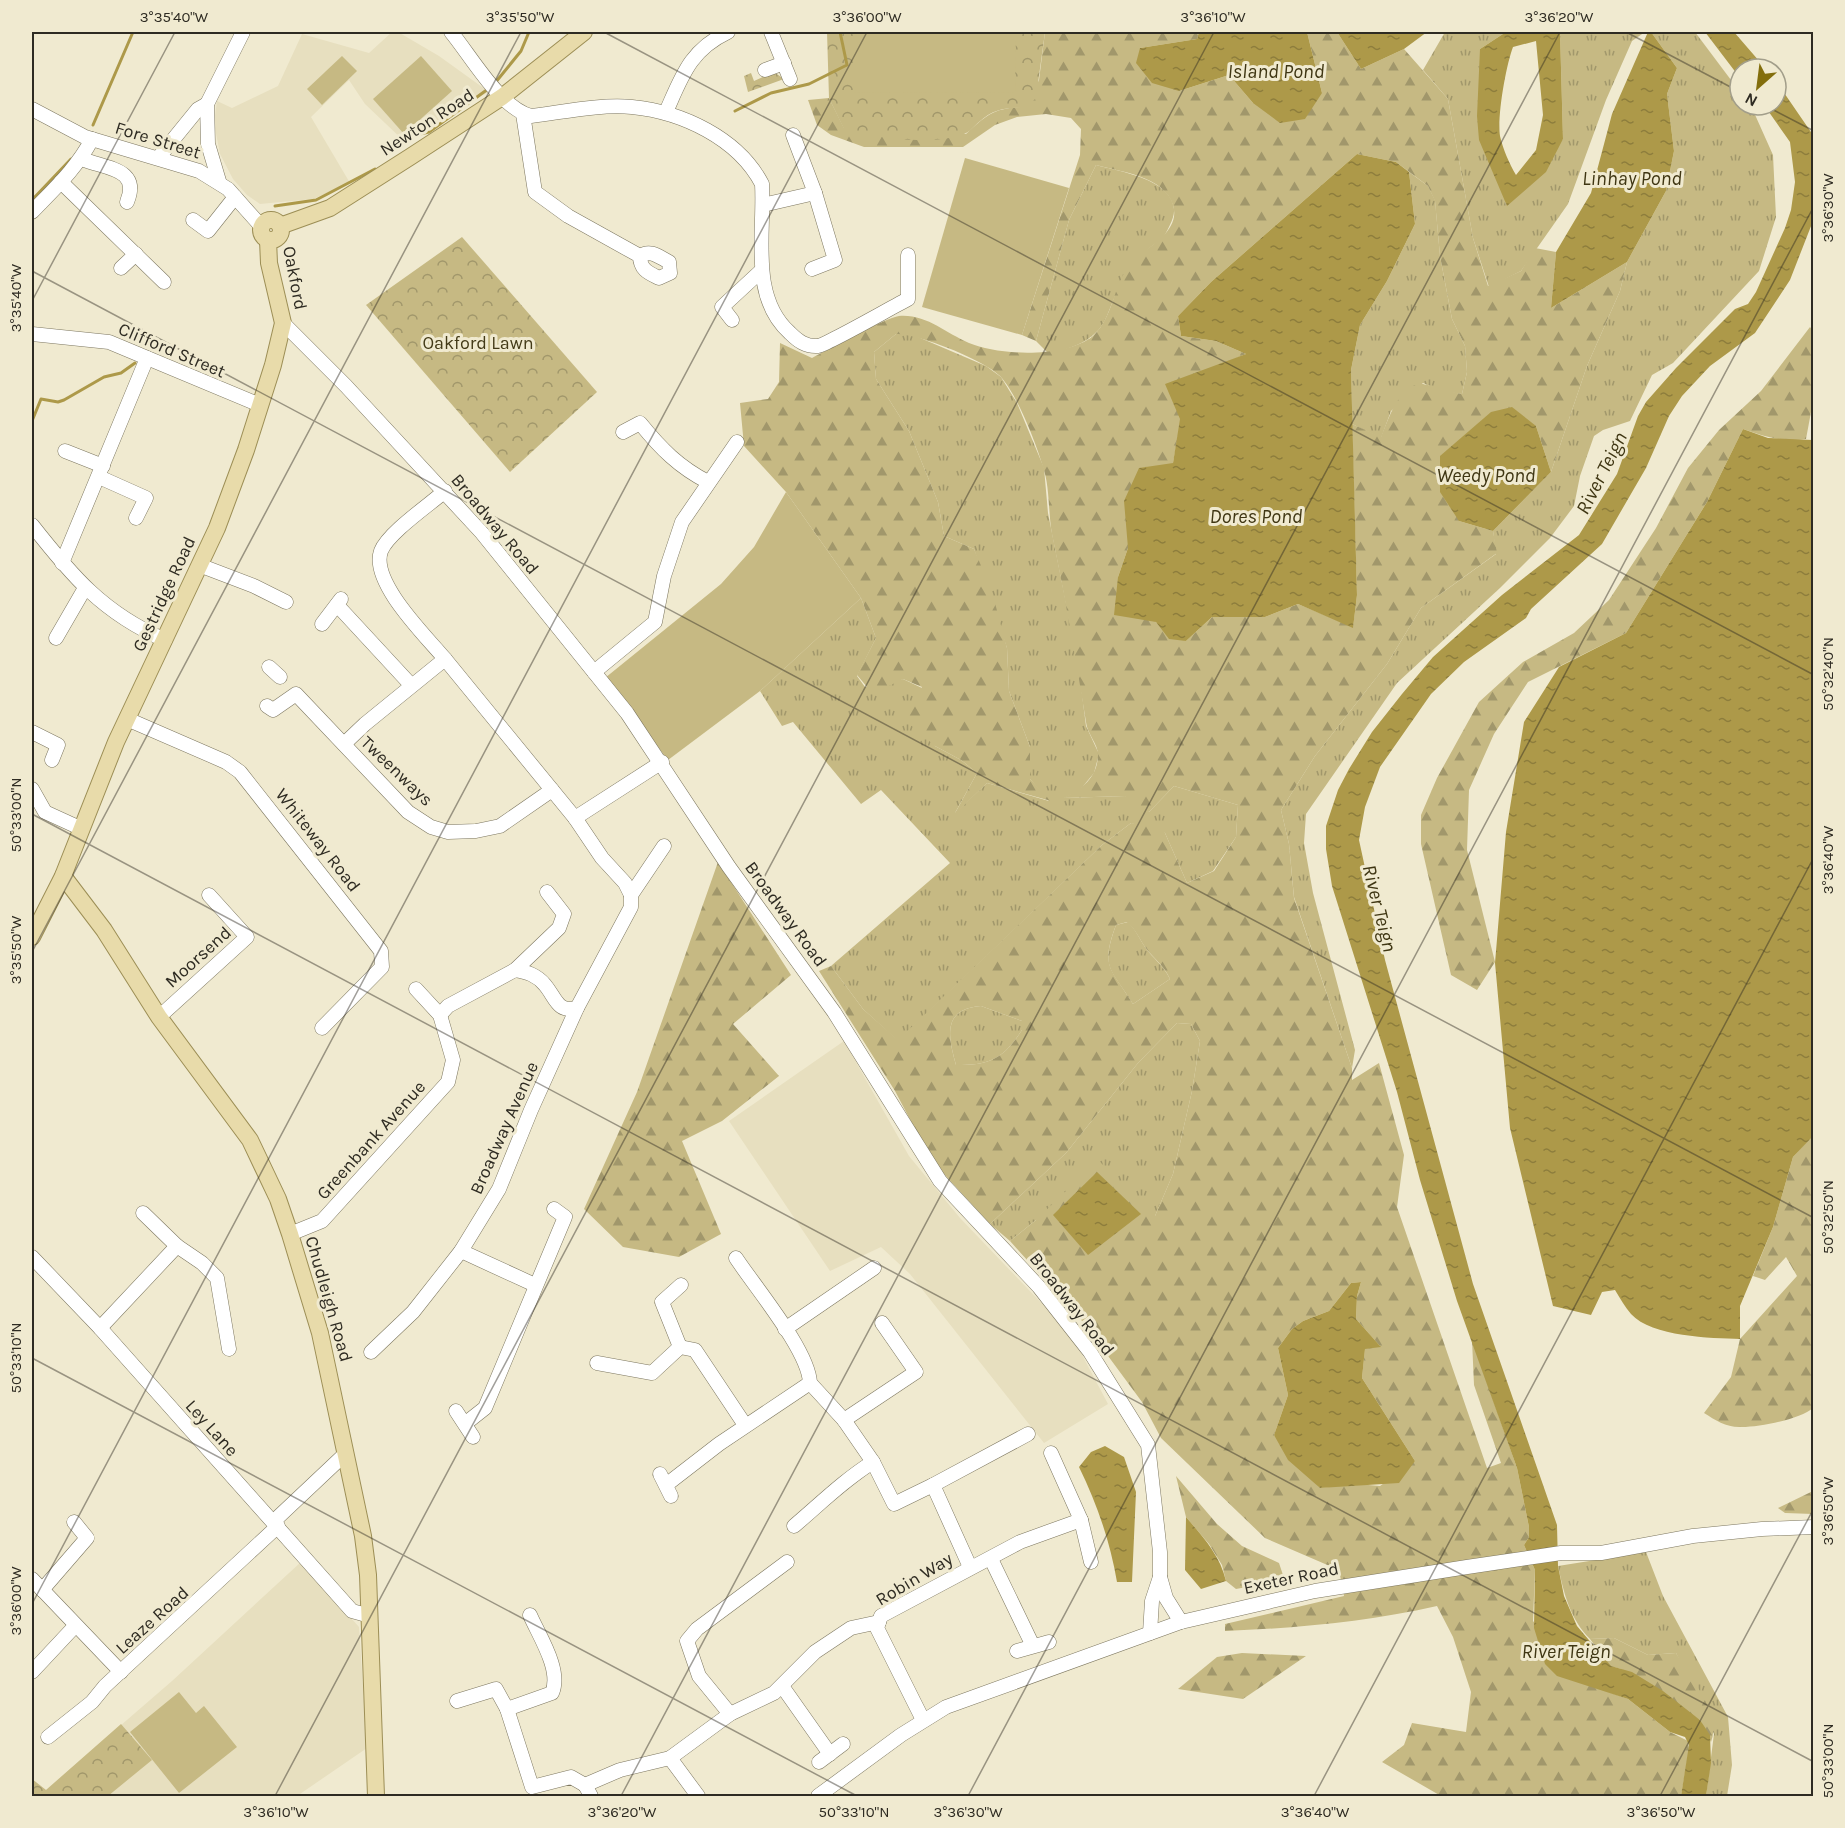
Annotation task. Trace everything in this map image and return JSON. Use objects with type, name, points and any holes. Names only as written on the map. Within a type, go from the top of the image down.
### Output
[{"type":"main road","name":"Newton Road","points":[[264,233],[277,238],[281,233],[280,226],[334,205],[584,32]]},
{"type":"main road","name":"Oakford","points":[[264,233],[269,263],[283,314],[283,323]]},
{"type":"main road","name":"Gestridge Road","points":[[63,876],[80,828],[127,719],[230,495],[261,405],[283,323]]},
{"type":"main road","points":[[32,937],[63,876]]},
{"type":"main road","name":"Chudleigh Road","points":[[63,876],[104,930],[159,1017],[250,1140],[278,1199],[290,1234],[320,1333],[334,1392],[344,1455],[363,1536],[370,1616],[376,1797]]},
{"type":"street","points":[[219,181],[208,144],[207,104],[243,32]]},
{"type":"street","points":[[451,32],[499,93],[523,114],[531,116],[630,107],[666,112],[709,131],[737,151],[756,172],[762,184],[762,270],[767,297],[786,330],[800,343],[819,346],[908,299],[908,255]]},
{"type":"street","points":[[666,112],[685,69],[700,49],[727,32]]},
{"type":"street","points":[[771,32],[790,79]]},
{"type":"street","points":[[765,70],[784,63]]},
{"type":"street","points":[[159,158],[198,110],[207,104]]},
{"type":"street","name":"Fore Street","points":[[32,109],[92,139],[192,168],[219,181],[264,233]]},
{"type":"street","points":[[523,114],[535,192],[568,216],[640,256]]},
{"type":"street","points":[[793,135],[815,193],[835,260],[812,269]]},
{"type":"street","points":[[32,212],[82,159],[92,139]]},
{"type":"street","points":[[82,159],[122,172],[128,178],[132,190],[127,202]]},
{"type":"street","points":[[61,182],[164,282]]},
{"type":"street","points":[[763,205],[815,193]]},
{"type":"street","points":[[194,220],[208,231],[235,197]]},
{"type":"street","points":[[122,268],[136,254]]},
{"type":"street","points":[[732,320],[722,307],[762,270]]},
{"type":"street","name":"Broadway Road","points":[[283,323],[482,532],[594,672],[662,762],[729,867],[834,1012],[940,1181],[1039,1287],[1090,1352],[1148,1445],[1160,1551],[1160,1577],[1167,1598],[1181,1622]]},
{"type":"street","name":"Clifford Street","points":[[32,334],[103,340],[261,405]]},
{"type":"street","points":[[62,563],[147,358]]},
{"type":"street","points":[[623,432],[640,423],[663,452],[685,470],[708,482]]},
{"type":"street","points":[[594,672],[655,622],[673,545],[682,522],[737,442]]},
{"type":"street","points":[[65,451],[146,498],[136,518]]},
{"type":"street","points":[[445,491],[390,539],[382,550],[379,563],[383,579],[575,818],[602,858],[625,883],[631,895]]},
{"type":"street","points":[[32,525],[85,588],[118,616],[165,640]]},
{"type":"street","points":[[199,565],[254,586],[286,602]]},
{"type":"street","points":[[56,639],[85,588]]},
{"type":"street","points":[[322,624],[340,602],[411,685]]},
{"type":"street","points":[[344,744],[411,685],[445,659]]},
{"type":"street","name":"Tweenways","points":[[269,667],[408,812],[431,827],[448,832],[476,831],[500,826],[552,790]]},
{"type":"street","points":[[267,706],[273,710],[296,694]]},
{"type":"street","name":"Whiteway Road","points":[[127,719],[198,748],[240,772],[381,951],[382,967],[322,1028]]},
{"type":"street","points":[[32,732],[58,745],[52,760]]},
{"type":"street","points":[[575,818],[662,762]]},
{"type":"street","points":[[32,789],[45,813],[80,828]]},
{"type":"street","name":"Broadway Avenue","points":[[371,1352],[413,1312],[461,1251],[500,1189],[531,1110],[578,1008],[631,907],[631,895],[664,846]]},
{"type":"street","points":[[440,1015],[448,1006],[515,970],[560,928],[564,914],[547,891]]},
{"type":"street","name":"Moorsend","points":[[159,1017],[247,937],[209,895]]},
{"type":"street","points":[[515,970],[530,973],[540,980],[558,1005],[564,1009],[578,1008]]},
{"type":"street","name":"Greenbank Avenue","points":[[290,1234],[322,1221],[448,1082],[453,1060],[440,1015],[416,989]]},
{"type":"street","points":[[466,1423],[484,1408],[566,1217],[554,1209]]},
{"type":"street","points":[[143,1213],[177,1246],[202,1263],[217,1278],[229,1349]]},
{"type":"street","points":[[100,1328],[177,1246]]},
{"type":"street","points":[[461,1251],[535,1286]]},
{"type":"street","name":"Ley Lane","points":[[32,1257],[100,1328],[352,1611],[370,1616]]},
{"type":"street","points":[[736,1258],[785,1329],[810,1376],[873,1462],[894,1504],[1028,1434]]},
{"type":"street","points":[[785,1329],[874,1268]]},
{"type":"street","points":[[680,1347],[662,1302],[681,1285]]},
{"type":"street","points":[[844,1420],[916,1372],[882,1323]]},
{"type":"street","points":[[597,1363],[652,1373],[667,1362],[680,1347]]},
{"type":"street","points":[[680,1347],[695,1350],[746,1425]]},
{"type":"street","points":[[666,1485],[810,1376]]},
{"type":"street","points":[[456,1411],[466,1423],[473,1437]]},
{"type":"street","points":[[1051,1453],[1081,1520],[1091,1562]]},
{"type":"street","name":"Leaze Road","points":[[48,1737],[93,1702],[105,1686],[344,1455]]},
{"type":"street","points":[[794,1526],[825,1501],[847,1479],[873,1462]]},
{"type":"street","name":"Robin Way","points":[[933,1485],[970,1567]]},
{"type":"street","name":"Robin Way","points":[[923,1720],[877,1628],[881,1616],[1020,1542],[1081,1520]]},
{"type":"street","points":[[42,1590],[87,1538],[74,1522]]},
{"type":"street","name":"Exeter Road","points":[[818,1797],[923,1720],[946,1707],[1017,1679],[1181,1622],[1315,1591],[1467,1567],[1561,1553],[1601,1553],[1728,1532],[1814,1527]]},
{"type":"street","points":[[991,1559],[1033,1646]]},
{"type":"street","points":[[730,1713],[699,1676],[687,1641],[698,1629],[787,1562]]},
{"type":"street","name":"Broadway Road","points":[[1150,1633],[1152,1601],[1160,1577]]},
{"type":"street","points":[[32,1579],[121,1672]]},
{"type":"street","points":[[507,1709],[552,1693],[555,1686],[554,1673],[530,1615]]},
{"type":"street","points":[[457,1701],[496,1689],[507,1709],[532,1787],[571,1777],[588,1791],[620,1770],[670,1758],[730,1713],[759,1702],[782,1686],[815,1652],[851,1628],[879,1622]]},
{"type":"street","points":[[32,1672],[75,1626]]},
{"type":"street","points":[[1017,1651],[1049,1642]]},
{"type":"street","points":[[782,1686],[824,1758],[843,1744]]},
{"type":"street","points":[[670,1758],[698,1797]]},
{"type":"shaded area","points":[[392,32],[398,32],[439,56],[489,92],[453,110],[405,142],[365,104],[349,80],[311,117],[350,183],[313,199],[260,204],[247,195],[233,179],[220,154],[214,123],[217,101],[232,108],[278,86],[302,34],[369,53]]},
{"type":"shaded area","points":[[844,1041],[909,1156],[960,1218],[1071,1334],[1108,1404],[1044,1443],[910,1274],[881,1247],[830,1271],[729,1121]]},
{"type":"shaded area","points":[[301,1562],[359,1627],[367,1748],[297,1796],[32,1796],[32,1779],[46,1790],[172,1681]]},
{"type":"green space","points":[[827,32],[1045,32],[1036,98],[1026,108],[995,112],[966,133],[951,138],[904,139],[844,129],[829,98]]},
{"type":"green space","points":[[853,32],[1016,32],[1015,92],[853,93]]},
{"type":"green space","points":[[1045,32],[1199,32],[1197,39],[1140,48],[1179,91],[1229,75],[1253,103],[1322,93],[1307,32],[1337,32],[1361,69],[1404,49],[1448,99],[1473,238],[1488,286],[1521,271],[1535,248],[1556,252],[1551,308],[1627,262],[1620,291],[1587,366],[1551,472],[1536,426],[1459,521],[1493,531],[1497,553],[1421,608],[1387,664],[1315,756],[1281,810],[1289,844],[1294,898],[1352,1068],[1352,1080],[1379,1063],[1404,1155],[1397,1207],[1487,1468],[1501,1463],[1474,1385],[1472,1340],[1517,1468],[1529,1527],[1529,1537],[1524,1545],[1535,1570],[1533,1621],[1581,1682],[1628,1699],[1670,1732],[1688,1741],[1689,1750],[1681,1796],[1441,1796],[1382,1762],[1404,1745],[1412,1723],[1466,1732],[1471,1692],[1453,1637],[1437,1606],[1332,1623],[1225,1631],[1225,1624],[1344,1596],[1339,1570],[1265,1538],[1161,1438],[1142,1402],[1083,1322],[1010,1241],[1036,1220],[1098,1160],[1155,1216],[1173,1174],[1192,1091],[1200,1041],[1191,1024],[1177,1023],[1138,1063],[1066,1153],[990,1224],[932,1161],[895,1091],[819,971],[831,966],[863,1009],[898,1040],[1102,845],[1131,823],[1157,826],[1165,833],[1187,883],[1214,871],[1236,837],[1238,805],[1174,786],[1149,812],[1129,808],[1125,796],[1063,798],[1082,787],[1091,777],[1097,764],[1098,752],[1087,726],[1052,534],[1045,475],[1025,419],[1013,394],[1000,376],[966,356],[935,343],[906,335],[896,334],[874,352],[876,379],[909,431],[938,502],[944,536],[974,549],[992,592],[1007,648],[1009,691],[1030,747],[1030,779],[1051,801],[987,783],[954,815],[977,773],[961,760],[935,746],[905,720],[922,687],[903,679],[873,694],[857,675],[876,638],[861,598],[786,492],[744,446],[740,403],[768,399],[779,382],[780,343],[812,358],[882,322],[899,316],[909,316],[927,321],[960,339],[982,347],[1032,353],[1067,348],[1081,343],[1093,336],[1100,328],[1127,268],[1162,237],[1172,223],[1173,205],[1161,188],[1151,181],[1129,173],[1096,165],[1069,220],[1036,341],[1022,335],[1080,155],[1081,129],[1071,118],[1046,114],[1017,117],[995,125],[963,147],[864,147],[831,135],[817,125],[808,100],[829,98],[844,128],[966,134],[980,121],[999,110],[1026,107],[1039,80]],"holes":[[[1357,154],[1396,162],[1428,186],[1435,201],[1440,256],[1452,319],[1465,346],[1467,372],[1462,394],[1424,384],[1406,390],[1395,404],[1381,437],[1352,424],[1357,595],[1353,627],[1298,604],[1265,617],[1212,617],[1186,641],[1156,622],[1118,577],[1128,548],[1173,463],[1181,419],[1214,368],[1246,354],[1216,341],[1181,336],[1178,316],[1211,282]],[[1127,922],[1170,979],[1133,1004],[1110,967],[1109,950],[1116,925]],[[981,1006],[1022,1021],[1022,1030],[1008,1048],[995,1058],[978,1064],[956,1065],[951,1044],[951,1026],[954,1018],[968,1008]],[[1361,1282],[1357,1296],[1356,1319],[1380,1346],[1365,1348],[1362,1378],[1415,1461],[1380,1486],[1357,1484],[1320,1488],[1274,1435],[1288,1395],[1278,1348],[1292,1329],[1303,1321],[1329,1311],[1351,1283]]]},
{"type":"green space","points":[[1445,32],[1506,32],[1480,49],[1506,205],[1563,139],[1560,32],[1645,32],[1632,41],[1606,100],[1568,204],[1521,271],[1489,287],[1473,238],[1448,99],[1423,70]]},
{"type":"green space","points":[[1651,32],[1695,32],[1728,76],[1728,117],[1756,117],[1773,155],[1776,217],[1759,271],[1673,363],[1652,375],[1630,421],[1603,430],[1594,436],[1580,476],[1574,506],[1550,538],[1500,588],[1397,683],[1306,814],[1304,843],[1313,893],[1355,1050],[1352,1068],[1294,897],[1289,844],[1281,810],[1315,756],[1387,664],[1421,608],[1496,554],[1493,531],[1551,472],[1587,366],[1620,291],[1627,262],[1666,191],[1674,151],[1667,94],[1677,68]]},
{"type":"green space","points":[[342,56],[357,71],[322,105],[307,89]]},
{"type":"green space","points":[[421,56],[452,91],[404,134],[373,99]]},
{"type":"green space","points":[[774,72],[784,79],[748,92],[744,76],[751,73],[754,81]]},
{"type":"green space","points":[[965,158],[1069,188],[1022,335],[922,307]]},
{"type":"green space","points":[[1096,165],[1154,183],[1171,199],[1174,209],[1173,216],[1162,240],[1148,249],[1131,269],[1097,332],[1077,345],[1049,354],[1036,341],[1069,220]]},
{"type":"green space","points":[[1409,172],[1428,186],[1435,200],[1440,256],[1452,319],[1465,346],[1467,372],[1462,394],[1441,391],[1423,383],[1391,411],[1381,438],[1352,424],[1351,370],[1360,325],[1387,281],[1415,224]]},
{"type":"green space","name":"Oakford Lawn","points":[[462,237],[597,392],[510,472],[366,305]]},
{"type":"green space","points":[[1810,327],[1814,332],[1814,396],[1806,439],[1774,438],[1743,429],[1707,502],[1626,633],[1528,682],[1494,734],[1469,790],[1467,850],[1495,962],[1477,990],[1451,975],[1421,844],[1421,815],[1437,778],[1479,702],[1523,662],[1574,633],[1609,600],[1656,528],[1688,468],[1719,430],[1761,391]]},
{"type":"green space","points":[[896,334],[911,334],[986,366],[1001,377],[1017,403],[1044,468],[1048,513],[1078,663],[1086,726],[1099,754],[1094,773],[1079,791],[1064,798],[1125,796],[1149,812],[1174,786],[1238,805],[1236,837],[1213,871],[1187,883],[1165,833],[1131,823],[1102,845],[898,1041],[863,1009],[831,966],[950,863],[881,790],[861,804],[793,722],[782,726],[760,691],[861,598],[876,638],[857,676],[865,687],[903,679],[922,688],[935,746],[961,760],[977,773],[955,813],[987,783],[1049,801],[1030,779],[1030,747],[1009,691],[1007,648],[974,549],[944,536],[938,502],[909,431],[876,379],[874,352]]},
{"type":"green space","points":[[786,492],[861,598],[760,691],[668,760],[605,678],[721,584],[754,547]]},
{"type":"green space","points":[[718,862],[791,975],[733,1024],[779,1076],[722,1121],[682,1141],[721,1234],[679,1257],[623,1247],[584,1209],[637,1092]]},
{"type":"green space","points":[[1128,922],[1170,979],[1133,1004],[1110,968],[1109,960],[1111,940],[1116,925]]},
{"type":"green space","points":[[981,1006],[1022,1021],[1022,1030],[1008,1048],[995,1058],[978,1064],[956,1065],[950,1034],[954,1018],[968,1008]]},
{"type":"green space","points":[[1177,1023],[1191,1024],[1200,1041],[1192,1091],[1173,1174],[1155,1216],[1036,1220],[1010,1241],[990,1224],[1066,1153],[1138,1063]]},
{"type":"green space","points":[[1813,1135],[1813,1408],[1799,1416],[1778,1422],[1747,1427],[1730,1426],[1704,1413],[1731,1377],[1740,1339],[1797,1276],[1786,1257],[1765,1280],[1753,1276],[1773,1227],[1793,1157]]},
{"type":"green space","points":[[1176,1476],[1217,1524],[1242,1546],[1279,1563],[1283,1575],[1278,1581],[1236,1589],[1226,1581],[1222,1565],[1209,1544],[1186,1517]]},
{"type":"green space","points":[[1813,1491],[1813,1514],[1785,1513],[1778,1508]]},
{"type":"green space","points":[[1646,1552],[1663,1596],[1728,1717],[1732,1765],[1727,1796],[1706,1796],[1714,1734],[1676,1653],[1648,1655],[1614,1638],[1590,1639],[1577,1623],[1565,1596],[1558,1566]]},
{"type":"green space","points":[[1614,1638],[1648,1655],[1676,1653],[1708,1708],[1713,1731],[1711,1742],[1700,1720],[1621,1669],[1610,1666],[1590,1639]]},
{"type":"green space","points":[[1242,1653],[1306,1656],[1243,1699],[1178,1689],[1217,1657]]},
{"type":"green space","points":[[179,1692],[196,1713],[204,1706],[237,1747],[179,1793],[130,1732]]},
{"type":"green space","points":[[121,1724],[152,1760],[108,1796],[32,1796],[32,1779],[46,1790]]},
{"type":"water","name":"Island Pond","points":[[1199,32],[1307,32],[1322,93],[1305,119],[1280,123],[1253,103],[1229,75],[1179,91],[1152,83],[1136,63],[1140,48],[1197,39]]},
{"type":"water","name":"Island Pond","points":[[1337,32],[1427,32],[1404,49],[1361,69]]},
{"type":"water","points":[[1506,32],[1560,32],[1563,139],[1546,172],[1507,206],[1479,140],[1477,116],[1480,49]],"holes":[[[1536,41],[1543,115],[1536,150],[1516,175],[1506,156],[1500,136],[1503,91],[1513,47]]]},
{"type":"water","name":"Linhay Pond","points":[[1648,32],[1651,32],[1677,68],[1667,94],[1674,151],[1666,191],[1627,262],[1551,308],[1556,252],[1591,193],[1612,114]]},
{"type":"water","points":[[1705,32],[1734,32],[1756,57],[1728,57],[1728,62]]},
{"type":"water","name":"River Teign","points":[[1788,99],[1813,135],[1813,221],[1790,280],[1755,333],[1710,366],[1682,396],[1669,416],[1646,468],[1602,544],[1531,609],[1526,618],[1464,662],[1431,694],[1380,767],[1365,807],[1359,840],[1385,960],[1473,1284],[1557,1525],[1558,1566],[1564,1596],[1577,1626],[1611,1666],[1632,1672],[1663,1691],[1700,1720],[1710,1735],[1711,1763],[1706,1796],[1681,1796],[1689,1745],[1685,1737],[1670,1732],[1628,1699],[1557,1676],[1545,1664],[1534,1628],[1535,1570],[1524,1545],[1529,1537],[1529,1527],[1517,1468],[1457,1301],[1420,1180],[1397,1092],[1332,886],[1326,849],[1326,826],[1338,790],[1349,769],[1372,732],[1402,694],[1433,657],[1502,595],[1579,535],[1617,474],[1638,416],[1646,402],[1676,368],[1735,309],[1748,304],[1756,292],[1791,210],[1795,182],[1790,142],[1772,117],[1788,117]]},
{"type":"water","name":"Dores Pond","points":[[1357,154],[1396,162],[1409,172],[1415,224],[1387,281],[1360,325],[1351,370],[1357,595],[1353,628],[1298,604],[1265,617],[1212,617],[1186,641],[1169,639],[1156,622],[1114,615],[1118,577],[1128,548],[1124,501],[1139,468],[1173,463],[1180,419],[1165,384],[1246,354],[1216,341],[1181,336],[1178,316],[1211,282]]},
{"type":"water","name":"Weedy Pond","points":[[1512,407],[1536,426],[1551,472],[1493,531],[1459,521],[1440,492],[1440,456],[1491,412]]},
{"type":"water","points":[[1743,429],[1768,438],[1813,440],[1814,1135],[1793,1157],[1773,1227],[1740,1306],[1740,1339],[1682,1335],[1653,1327],[1641,1322],[1631,1314],[1615,1290],[1602,1292],[1591,1315],[1553,1306],[1510,1128],[1495,963],[1506,832],[1524,722],[1559,667],[1626,633],[1707,502]]},
{"type":"water","points":[[1097,1172],[1141,1214],[1088,1255],[1053,1215]]},
{"type":"water","points":[[1361,1282],[1357,1296],[1356,1319],[1381,1347],[1365,1349],[1362,1378],[1415,1461],[1399,1483],[1320,1488],[1288,1460],[1274,1435],[1288,1395],[1278,1348],[1292,1329],[1303,1321],[1329,1311],[1351,1283]]},
{"type":"water","points":[[1105,1446],[1124,1457],[1136,1492],[1132,1582],[1117,1582],[1102,1523],[1079,1467],[1091,1452]]},
{"type":"water","points":[[1186,1517],[1205,1539],[1220,1563],[1226,1581],[1201,1589],[1185,1570]]},
{"type":"waterway","points":[[93,125],[133,32]]},
{"type":"waterway","points":[[495,83],[521,51],[529,32]]},
{"type":"waterway","points":[[735,111],[771,93],[809,84],[847,65],[840,32]]},
{"type":"waterway","points":[[420,134],[429,132],[488,89]]},
{"type":"waterway","points":[[32,200],[71,159]]},
{"type":"waterway","points":[[275,206],[316,200],[375,169]]},
{"type":"waterway","points":[[32,421],[41,399],[58,402],[64,400],[104,377],[121,373],[135,363]]}]
